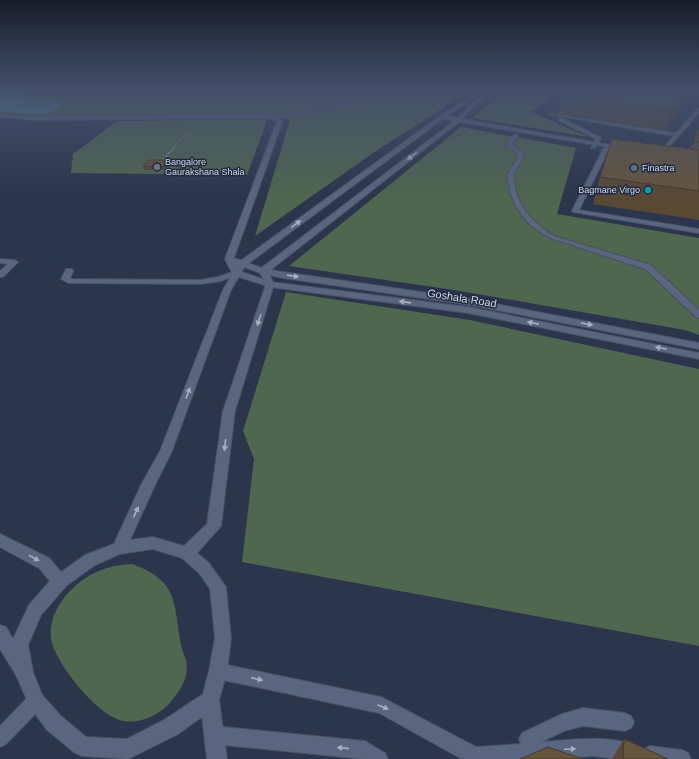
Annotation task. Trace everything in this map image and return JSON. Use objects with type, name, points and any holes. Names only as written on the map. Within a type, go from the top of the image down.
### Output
[{"type":"street","points":[[239,268],[229,259],[278,126]]},
{"type":"street","points":[[119,548],[148,485],[166,451],[227,290],[239,268],[429,126]]},
{"type":"street","points":[[187,553],[214,526],[229,411],[270,284],[263,271],[449,126]]},
{"type":"street","points":[[476,126],[516,135],[595,145],[606,149],[630,151],[595,145],[482,126]]},
{"type":"street","name":"Goshala Road","points":[[239,268],[470,302],[699,346]]},
{"type":"street","name":"Goshala Road","points":[[239,268],[270,284],[468,310],[699,356]]},
{"type":"street","points":[[1,541],[44,563],[60,581]]},
{"type":"street","points":[[24,673],[19,644],[35,610],[60,581],[90,560],[119,548],[153,543],[187,553],[204,568],[218,587],[223,638],[218,670],[210,700],[217,759]]},
{"type":"street","points":[[0,633],[24,673],[36,701],[54,723],[82,746],[128,754],[210,700]]},
{"type":"lane","points":[[575,126],[599,138],[595,145]]},
{"type":"lane","points":[[626,126],[678,135]]},
{"type":"lane","points":[[659,156],[685,126]]},
{"type":"lane","points":[[516,135],[509,146],[520,153],[519,160],[510,175],[517,202],[538,229],[544,234],[555,238],[648,267],[699,314]]},
{"type":"lane","points":[[606,149],[574,211],[699,231]]},
{"type":"lane","points":[[600,161],[608,162]]},
{"type":"lane","points":[[0,261],[14,262],[0,275]]},
{"type":"lane","points":[[69,271],[65,279],[68,281],[201,282],[218,279],[239,268]]},
{"type":"lane","points":[[218,670],[381,705],[473,757],[534,750],[592,748],[682,759]]},
{"type":"lane","points":[[0,738],[36,701]]},
{"type":"lane","points":[[534,750],[528,739],[562,723],[584,717],[625,722]]},
{"type":"lane","points":[[213,735],[365,750],[379,759]]},
{"type":"path","points":[[160,164],[194,126]]},
{"type":"green space","points":[[110,126],[265,126],[247,175],[71,173],[73,154]]},
{"type":"green space","points":[[288,126],[414,126],[373,153],[255,236]]},
{"type":"green space","points":[[524,126],[564,126],[589,137]]},
{"type":"green space","points":[[461,127],[576,148],[557,214],[699,238],[699,335],[685,330],[454,290],[289,266]]},
{"type":"green space","points":[[286,292],[470,320],[699,369],[699,646],[242,562],[254,459],[243,431]]},
{"type":"green space","points":[[132,564],[147,570],[156,576],[167,587],[171,594],[187,668],[183,685],[168,705],[148,718],[132,722],[117,719],[108,714],[88,698],[78,687],[56,653],[52,643],[51,629],[57,608],[65,596],[83,579],[106,568]]},
{"type":"building","points":[[612,139],[699,150],[699,191],[600,177]]},
{"type":"building","points":[[695,142],[699,142],[699,150],[689,148]]},
{"type":"building","points":[[149,160],[168,160],[163,167],[143,166]]},
{"type":"building","points":[[624,739],[668,759],[623,759]]},
{"type":"building","points":[[548,747],[583,759],[520,759]]},
{"type":"place","name":"Bangalore Gaurakshana Shala","points":[[157,167]]},
{"type":"place","name":"Finastra","points":[[634,168]]},
{"type":"place","name":"Bagmane Virgo","points":[[648,190]]}]
